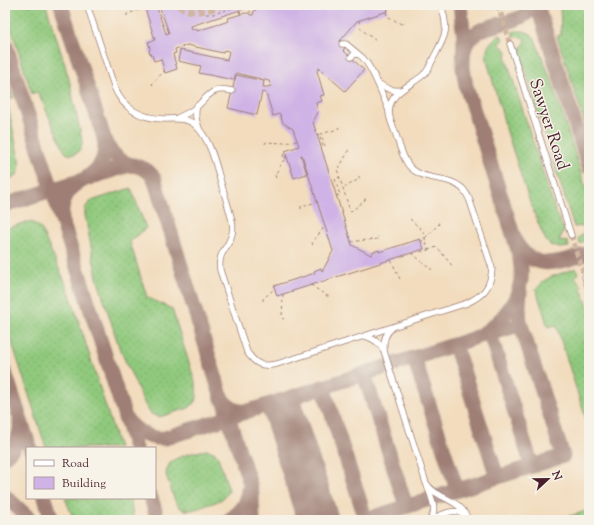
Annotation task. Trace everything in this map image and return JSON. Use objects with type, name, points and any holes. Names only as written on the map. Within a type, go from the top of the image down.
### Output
[{"type":"street","points":[[87,5],[110,78],[118,96],[126,106],[151,118],[177,118],[189,121],[194,124],[205,138],[213,156],[233,228],[231,237],[220,256],[220,270],[247,352],[255,362],[262,365],[277,364],[467,303],[476,299],[486,290],[491,276],[492,268],[473,208],[467,194],[453,183],[425,176],[410,167],[402,153],[384,98],[367,62],[346,44],[342,44]]},
{"type":"street","points":[[389,114],[392,99],[399,92],[425,74],[443,42],[446,20],[441,5]]},
{"type":"street","name":"Sawyer Road","points":[[510,44],[571,235]]},
{"type":"street","points":[[351,58],[355,54],[358,54]]},
{"type":"street","points":[[377,83],[390,90],[405,88]]},
{"type":"street","points":[[177,118],[188,113],[217,90],[222,89],[232,91]]},
{"type":"street","points":[[197,106],[196,120],[201,132]]},
{"type":"street","points":[[585,277],[589,289]]},
{"type":"street","points":[[393,326],[387,333],[383,346],[434,510],[433,516],[430,520]]},
{"type":"street","points":[[365,336],[376,341],[384,351]]},
{"type":"street","points":[[426,483],[431,489],[460,507],[465,512],[467,518]]},
{"type":"street","points":[[430,520],[455,512],[462,512],[467,518]]},
{"type":"path","points":[[238,5],[240,14]]},
{"type":"path","points":[[206,14],[213,14],[238,5],[243,5]]},
{"type":"path","points":[[247,5],[250,12],[253,14]]},
{"type":"path","points":[[254,5],[254,11]]},
{"type":"path","points":[[387,10],[393,5]]},
{"type":"path","points":[[127,16],[127,14],[145,8]]},
{"type":"path","points":[[386,12],[387,16],[403,25],[404,23]]},
{"type":"path","points":[[359,21],[361,29],[376,41]]},
{"type":"path","points":[[154,85],[152,84],[165,70]]},
{"type":"path","points":[[317,135],[319,134],[322,147],[325,146],[321,134],[338,129],[339,127]]},
{"type":"path","points":[[266,144],[266,142],[297,142]]},
{"type":"path","points":[[348,150],[339,168],[337,169],[350,211],[366,200],[365,197]]},
{"type":"path","points":[[276,178],[275,175],[284,160],[283,155],[285,154],[286,160],[288,159]]},
{"type":"path","points":[[343,188],[359,179],[359,176]]},
{"type":"path","points":[[336,196],[340,195],[335,179],[340,177]]},
{"type":"path","points":[[301,209],[301,206],[318,202]]},
{"type":"path","points":[[410,219],[423,231],[428,250]]},
{"type":"path","points":[[421,242],[439,224],[438,222]]},
{"type":"path","points":[[312,245],[325,226]]},
{"type":"path","points":[[349,236],[352,242],[378,239],[378,236]]},
{"type":"path","points":[[419,251],[437,247],[454,267]]},
{"type":"path","points":[[412,253],[430,270],[432,269]]},
{"type":"path","points":[[391,260],[400,279],[402,278]]},
{"type":"path","points":[[311,286],[329,296]]},
{"type":"path","points":[[263,301],[263,299],[275,288]]},
{"type":"path","points":[[284,294],[282,318],[284,319]]},
{"type":"green space","points":[[5,5],[46,5],[69,79],[82,140],[79,152],[75,154],[65,152],[38,92],[32,94],[5,10]]},
{"type":"green space","points":[[560,5],[589,5],[589,136],[557,36],[561,35]]},
{"type":"green space","points":[[524,31],[531,34],[535,39],[552,82],[584,182],[589,200],[589,238],[580,244],[578,238],[583,234],[585,226],[574,227],[519,51],[526,41],[521,37],[514,37],[512,32]]},
{"type":"green space","points":[[501,35],[503,41],[499,44],[507,51],[506,58],[556,213],[564,230],[559,241],[568,242],[569,247],[560,248],[550,245],[543,235],[530,203],[507,132],[486,57],[490,44],[494,39]]},
{"type":"green space","points":[[5,73],[13,98],[7,100],[20,164],[18,174],[5,181]]},
{"type":"green space","points":[[131,188],[146,228],[130,242],[147,297],[172,309],[196,385],[197,398],[189,408],[159,417],[151,414],[146,407],[119,347],[97,278],[85,215],[85,208],[91,201]]},
{"type":"green space","points":[[26,222],[31,222],[38,225],[41,229],[70,294],[119,447],[46,447],[5,321],[5,229]]},
{"type":"green space","points":[[576,268],[578,274],[575,277],[582,286],[581,289],[589,311],[589,429],[556,325],[548,327],[536,289],[545,280]]},
{"type":"green space","points":[[207,450],[214,452],[218,457],[229,490],[224,498],[216,502],[192,510],[182,509],[179,507],[173,495],[166,475],[168,467],[173,460],[177,458]]},
{"type":"green space","points":[[65,499],[130,499],[133,520],[74,520]]},
{"type":"green space","points":[[589,510],[589,520],[557,520]]},
{"type":"building","points":[[144,5],[156,5],[166,34],[169,33],[159,5],[256,5],[191,26],[192,30],[196,28],[197,31],[229,21],[228,18],[245,13],[253,15],[257,7],[264,5],[278,5],[280,7],[282,5],[386,5],[388,11],[357,21],[340,41],[345,48],[343,50],[364,70],[345,91],[319,68],[317,71],[324,95],[320,96],[322,101],[316,103],[318,112],[313,122],[352,245],[371,255],[372,252],[379,250],[379,252],[420,239],[424,249],[277,296],[274,286],[315,273],[314,271],[321,268],[322,271],[333,251],[302,155],[307,174],[294,178],[285,151],[299,146],[293,129],[283,123],[280,114],[273,116],[266,93],[262,92],[257,115],[228,108],[236,75],[264,81],[263,87],[271,86],[269,81],[236,73],[234,80],[199,73],[201,66],[178,61],[180,50],[227,60],[229,51],[224,50],[223,53],[187,45],[175,49],[176,53],[173,54],[177,69],[165,73],[161,59],[154,61],[149,52],[150,48],[148,42],[155,40]]},
{"type":"taxiway","points":[[61,5],[106,144],[119,159],[129,164],[144,168],[154,178],[222,399],[233,409],[247,411]]},
{"type":"taxiway","points":[[125,418],[138,430],[148,436],[165,438],[469,340],[487,331],[503,317],[515,300],[519,290],[521,280],[519,255],[466,86],[463,68],[464,37],[460,5]]},
{"type":"taxiway","points":[[464,51],[469,40],[476,33],[486,28],[519,18],[527,13],[533,5]]},
{"type":"taxiway","points":[[537,5],[589,167]]},
{"type":"taxiway","points":[[5,43],[135,447]]},
{"type":"taxiway","points":[[62,217],[62,207],[67,194],[73,187],[94,172],[103,159],[105,149],[104,139]]},
{"type":"taxiway","points":[[5,205],[126,166],[134,165]]},
{"type":"taxiway","points":[[517,244],[524,253],[532,259],[541,262],[559,262],[589,253]]},
{"type":"taxiway","points":[[365,520],[563,456],[520,322],[520,291]]},
{"type":"taxiway","points":[[487,335],[521,324]]},
{"type":"taxiway","points":[[490,334],[532,466]]},
{"type":"taxiway","points":[[455,345],[497,477]]},
{"type":"taxiway","points":[[414,358],[457,490]]},
{"type":"taxiway","points":[[5,372],[30,447]]},
{"type":"taxiway","points":[[364,374],[406,506]]},
{"type":"taxiway","points":[[323,387],[366,520]]},
{"type":"taxiway","points":[[292,397],[332,520]]},
{"type":"taxiway","points":[[280,401],[318,520]]},
{"type":"taxiway","points":[[268,405],[304,520]]},
{"type":"taxiway","points":[[226,410],[249,481],[252,494],[253,520]]},
{"type":"taxiway","points":[[5,456],[12,449],[19,437],[20,422]]},
{"type":"taxiway","points":[[229,520],[243,507],[249,490]]},
{"type":"taxiway","points":[[5,496],[31,520]]},
{"type":"taxiway","points":[[45,499],[52,520]]},
{"type":"taxiway","points":[[151,499],[156,520]]},
{"type":"tunnel","points":[[178,5],[195,11],[206,10],[223,5]]},
{"type":"tunnel","points":[[498,5],[510,44]]},
{"type":"tunnel","points":[[571,235],[585,277]]}]
